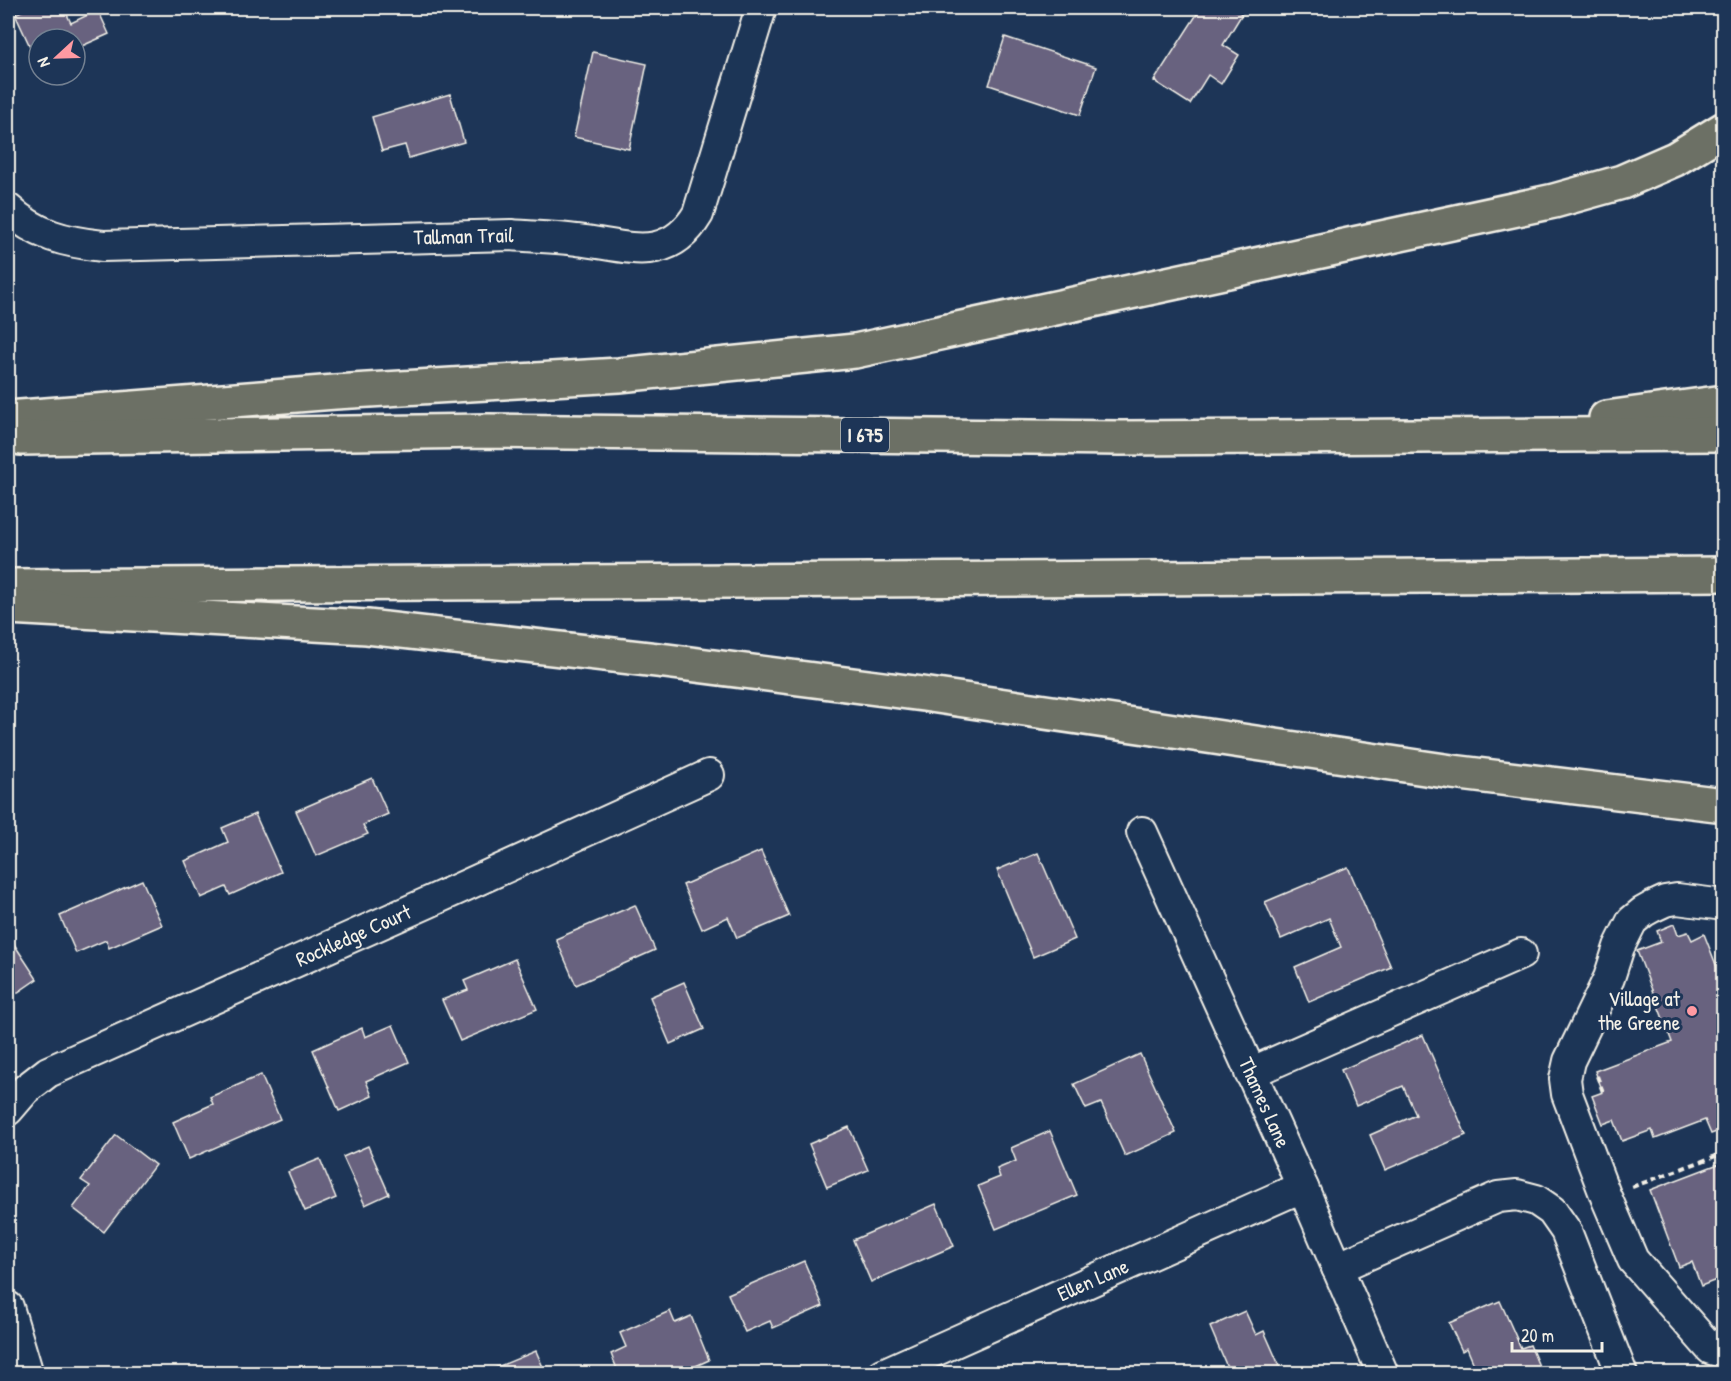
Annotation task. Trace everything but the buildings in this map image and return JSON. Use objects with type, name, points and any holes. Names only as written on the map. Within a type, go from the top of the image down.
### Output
[{"type":"highway","points":[[8,418],[334,392],[619,375],[855,351],[1554,201],[1622,182],[1676,159],[1724,129]]},
{"type":"highway","points":[[1477,435],[1724,402]]},
{"type":"highway","name":"I 675","points":[[8,438],[488,431],[1120,438],[1724,434]]},
{"type":"highway","points":[[8,586],[1724,574]]},
{"type":"highway","points":[[8,608],[367,627],[666,661],[923,694],[1452,772],[1724,805]]},
{"type":"street","name":"Tallman Trail","points":[[8,209],[17,218],[58,239],[103,246],[511,235],[578,240],[637,249],[654,248],[668,244],[681,236],[690,227],[698,213],[761,8]]},
{"type":"street","name":"Rockledge Court","points":[[8,1110],[26,1089],[48,1072],[710,775]]},
{"type":"street","name":"Thames Lane","points":[[1142,832],[1303,1188],[1383,1374]]},
{"type":"street","points":[[1722,1357],[1711,1349],[1635,1264],[1606,1197],[1567,1094],[1565,1079],[1569,1060],[1605,987],[1619,947],[1632,921],[1643,912],[1665,901],[1677,899],[1724,904]]},
{"type":"street","points":[[1250,1073],[1521,954]]},
{"type":"street","name":"Ellen Lane","points":[[883,1374],[1303,1188]]},
{"type":"street","points":[[1337,1268],[1498,1197],[1517,1195],[1536,1200],[1552,1211],[1566,1232],[1622,1374]]},
{"type":"street","points":[[8,1307],[28,1374]]},
{"type":"path","points":[[1606,1197],[1724,1153]]},
{"type":"place","name":"Village at the Greene","points":[[1692,1011]]}]
